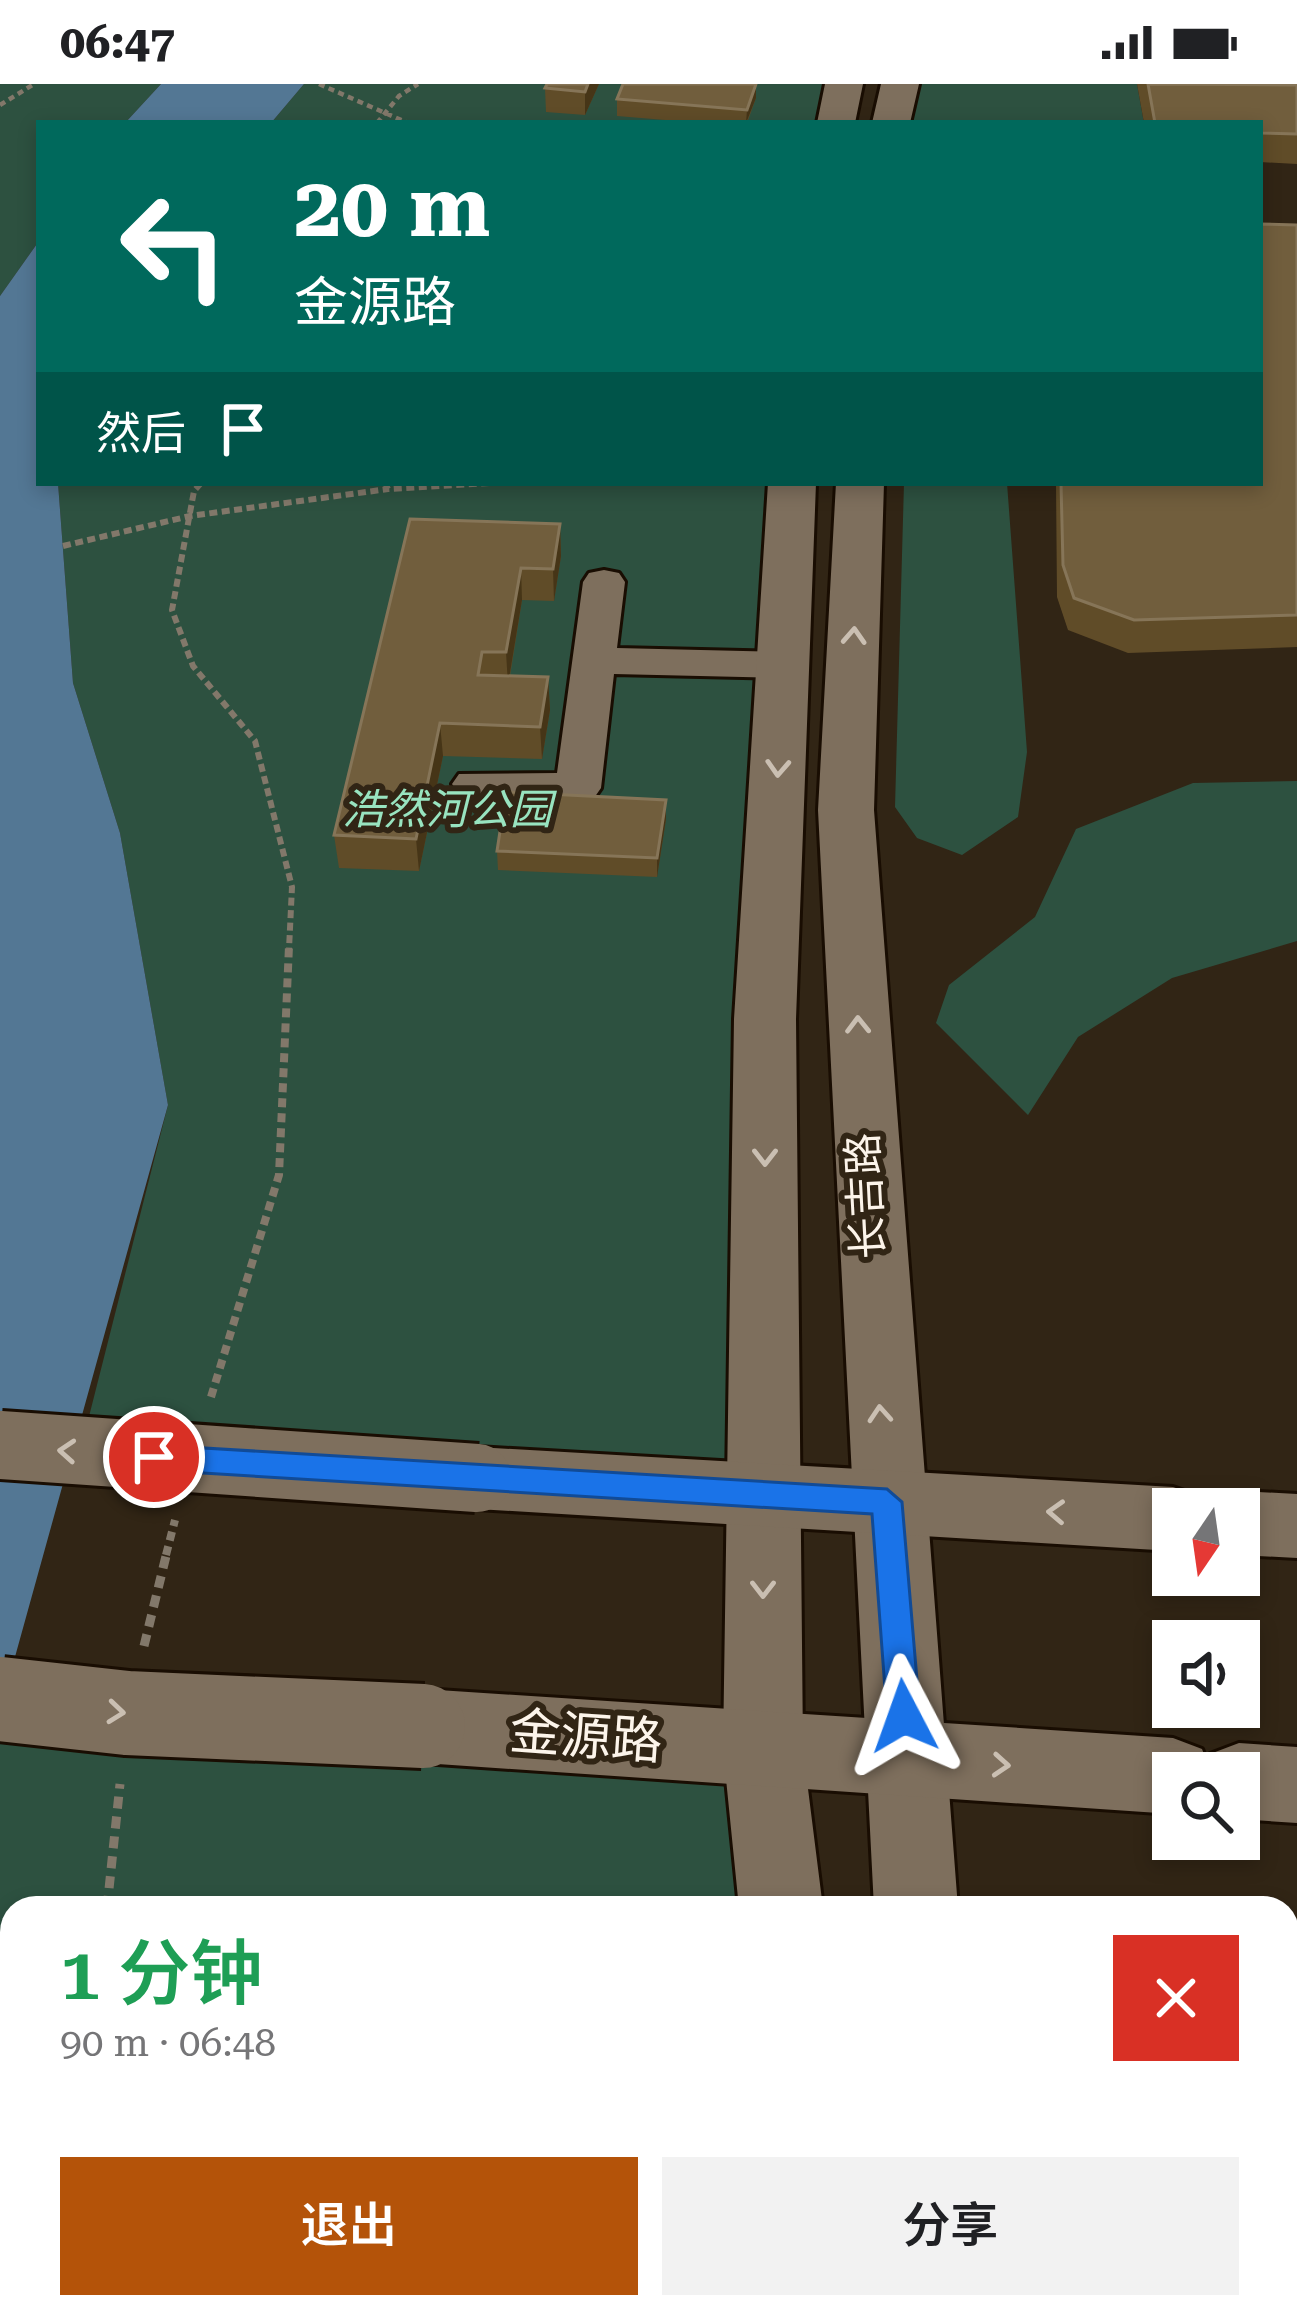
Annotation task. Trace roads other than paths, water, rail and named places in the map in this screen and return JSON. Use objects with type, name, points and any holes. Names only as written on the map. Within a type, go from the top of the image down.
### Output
[{"type":"street","points":[[837,120],[844,84]]},
{"type":"street","points":[[892,120],[900,84]]},
{"type":"street","points":[[780,1896],[763,1749],[765,1019],[792,486]]},
{"type":"street","name":"长吉路","points":[[860,486],[846,806],[858,978],[860,1161],[915,1896]]},
{"type":"street","points":[[475,784],[578,788],[590,660],[604,582]]},
{"type":"street","points":[[590,660],[783,665]]},
{"type":"street","points":[[0,1445],[1152,1518]]},
{"type":"street","points":[[1260,1524],[1297,1526]]},
{"type":"street","name":"金源路","points":[[0,1699],[127,1713],[423,1726],[1152,1775]]},
{"type":"street","points":[[1260,1782],[1297,1785]]},
{"type":"water","points":[[161,84],[304,84],[274,120],[128,120]]},
{"type":"water","points":[[36,245],[36,486],[58,486],[73,683],[120,833],[168,1105],[0,1711],[0,296]]},
{"type":"park label","name":"浩然河公园","points":[[447,809]]}]
